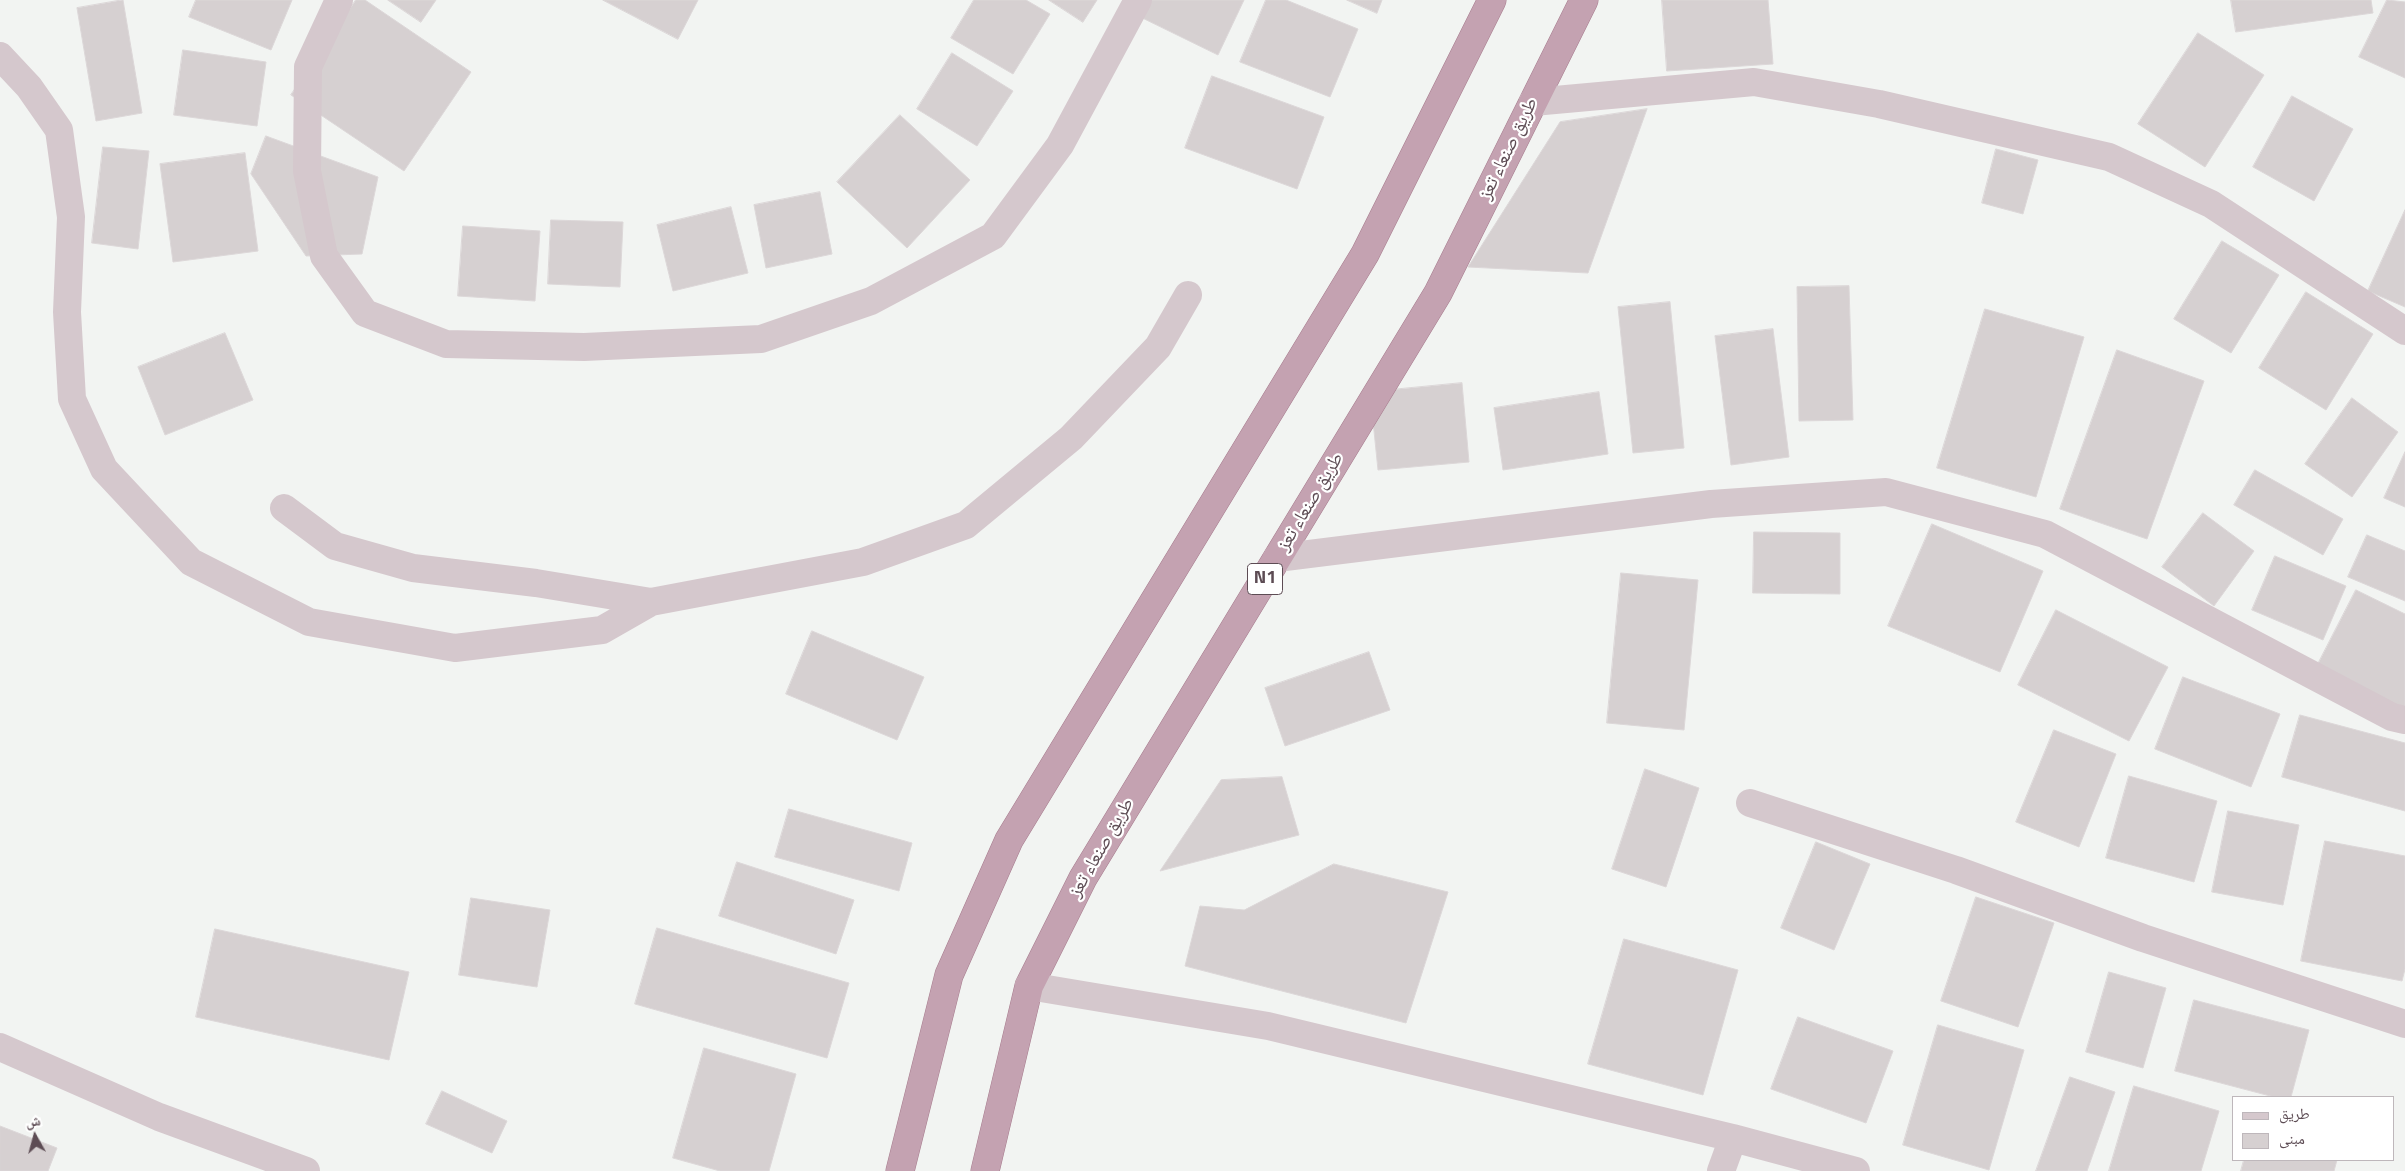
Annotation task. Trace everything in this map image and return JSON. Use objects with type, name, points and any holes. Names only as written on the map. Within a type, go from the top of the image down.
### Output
[{"type":"highway","points":[[900,1171],[950,975],[1009,840],[1365,254],[1492,0]]},
{"type":"highway","name":"طريق صنعاء تعز","points":[[985,1171],[1029,986],[1083,878],[1438,293],[1584,0]]},
{"type":"street","points":[[339,0],[308,67],[307,171],[324,256],[365,313],[446,344],[584,347],[761,339],[871,301],[993,236],[1060,145],[1138,0]]},
{"type":"street","points":[[0,56],[29,87],[59,130],[71,217],[67,312],[72,399],[104,469],[191,562],[309,622],[455,648],[602,630],[651,602],[864,562],[966,525],[1071,438],[1158,347],[1188,295]]},
{"type":"street","points":[[1533,102],[1754,82],[1879,104],[2109,157],[2210,204],[2405,331]]},
{"type":"street","points":[[1277,558],[1711,504],[1886,492],[2045,534],[2392,717],[2405,720]]},
{"type":"street","points":[[284,508],[335,546],[413,568],[536,583],[651,602]]},
{"type":"street","points":[[1750,802],[1956,870],[2143,938],[2405,1024]]},
{"type":"street","points":[[1029,986],[1268,1026],[1733,1138],[1856,1171]]},
{"type":"street","points":[[0,1046],[159,1117],[306,1171]]},
{"type":"street","points":[[1721,1171],[1733,1138]]},
{"type":"building","points":[[123,0],[142,113],[96,121],[77,8]]},
{"type":"building","points":[[196,0],[292,0],[271,50],[189,17]]},
{"type":"building","points":[[356,0],[365,0],[471,72],[404,171],[291,95]]},
{"type":"building","points":[[388,0],[436,0],[421,22]]},
{"type":"building","points":[[603,0],[698,0],[678,39]]},
{"type":"building","points":[[974,0],[1026,0],[1050,14],[1013,74],[951,38]]},
{"type":"building","points":[[1049,0],[1097,0],[1083,22]]},
{"type":"building","points":[[1134,0],[1244,0],[1218,55],[1128,11]]},
{"type":"building","points":[[1266,0],[1286,0],[1358,29],[1330,97],[1240,62]]},
{"type":"building","points":[[1347,0],[1382,0],[1377,13]]},
{"type":"building","points":[[1662,0],[1768,0],[1773,64],[1667,71]]},
{"type":"building","points":[[2231,0],[2371,0],[2373,13],[2236,32]]},
{"type":"building","points":[[2387,0],[2405,2],[2405,78],[2359,57]]},
{"type":"building","points":[[2198,33],[2264,75],[2205,167],[2138,124]]},
{"type":"building","points":[[183,50],[266,62],[257,126],[174,115]]},
{"type":"building","points":[[952,53],[1013,91],[977,146],[917,109]]},
{"type":"building","points":[[1212,76],[1324,117],[1297,189],[1185,148]]},
{"type":"building","points":[[2292,96],[2353,129],[2314,201],[2253,167]]},
{"type":"building","points":[[1647,109],[1588,273],[1468,267],[1560,122]]},
{"type":"building","points":[[900,115],[970,180],[907,248],[837,182]]},
{"type":"building","points":[[266,136],[378,177],[362,254],[306,256],[251,174]]},
{"type":"building","points":[[103,147],[149,151],[138,249],[92,243]]},
{"type":"building","points":[[1996,149],[2038,160],[2023,214],[1982,203]]},
{"type":"building","points":[[245,153],[258,251],[173,262],[160,164]]},
{"type":"building","points":[[820,192],[832,254],[766,268],[754,205]]},
{"type":"building","points":[[731,207],[748,273],[673,291],[657,225]]},
{"type":"building","points":[[2405,210],[2405,307],[2368,291]]},
{"type":"building","points":[[551,220],[623,222],[620,287],[548,284]]},
{"type":"building","points":[[463,226],[540,231],[535,301],[458,296]]},
{"type":"building","points":[[2222,241],[2279,275],[2231,353],[2174,319]]},
{"type":"building","points":[[1849,286],[1853,420],[1799,421],[1797,287]]},
{"type":"building","points":[[2306,292],[2373,334],[2326,410],[2259,368]]},
{"type":"building","points":[[1670,302],[1684,448],[1633,453],[1618,307]]},
{"type":"building","points":[[1985,309],[2084,337],[2036,497],[1937,468]]},
{"type":"building","points":[[1773,329],[1789,457],[1731,465],[1715,336]]},
{"type":"building","points":[[225,333],[253,400],[165,435],[138,367]]},
{"type":"building","points":[[2117,350],[2204,381],[2147,539],[2060,509]]},
{"type":"building","points":[[1462,383],[1469,462],[1378,470],[1370,392]]},
{"type":"building","points":[[1599,392],[1608,454],[1503,470],[1494,408]]},
{"type":"building","points":[[2352,398],[2398,432],[2352,497],[2305,464]]},
{"type":"building","points":[[2405,452],[2405,507],[2384,498]]},
{"type":"building","points":[[2255,470],[2343,519],[2323,555],[2234,505]]},
{"type":"building","points":[[2203,513],[2254,551],[2214,606],[2162,567]]},
{"type":"building","points":[[1932,524],[2043,571],[2000,672],[1888,626]]},
{"type":"building","points":[[1754,532],[1840,533],[1840,594],[1753,593]]},
{"type":"building","points":[[2367,535],[2405,551],[2405,601],[2348,577]]},
{"type":"building","points":[[2275,556],[2346,586],[2323,640],[2252,610]]},
{"type":"building","points":[[1621,573],[1698,580],[1684,730],[1607,723]]},
{"type":"building","points":[[2356,590],[2405,614],[2405,710],[2317,666]]},
{"type":"building","points":[[2056,610],[2168,667],[2129,741],[2018,685]]},
{"type":"building","points":[[812,631],[924,677],[897,740],[786,694]]},
{"type":"building","points":[[1369,652],[1390,710],[1285,746],[1265,688]]},
{"type":"building","points":[[2183,677],[2280,714],[2251,787],[2155,749]]},
{"type":"building","points":[[2300,715],[2405,743],[2405,811],[2282,777]]},
{"type":"building","points":[[2054,730],[2116,754],[2079,847],[2016,822]]},
{"type":"building","points":[[1645,769],[1699,788],[1666,887],[1612,869]]},
{"type":"building","points":[[2129,776],[2217,801],[2194,882],[2106,858]]},
{"type":"building","points":[[1282,777],[1299,835],[1160,871],[1221,780]]},
{"type":"building","points":[[789,809],[912,843],[899,891],[775,857]]},
{"type":"building","points":[[2228,811],[2299,825],[2283,905],[2212,892]]},
{"type":"building","points":[[2325,841],[2405,856],[2405,969],[2402,981],[2301,961]]},
{"type":"building","points":[[1816,842],[1870,864],[1834,950],[1781,928]]},
{"type":"building","points":[[737,862],[854,900],[836,954],[719,916]]},
{"type":"building","points":[[1334,864],[1448,892],[1406,1023],[1185,966],[1200,906],[1244,910]]},
{"type":"building","points":[[1976,897],[2054,923],[2018,1027],[1941,1001]]},
{"type":"building","points":[[471,898],[550,910],[537,987],[459,975]]},
{"type":"building","points":[[657,928],[849,983],[827,1058],[635,1004]]},
{"type":"building","points":[[215,929],[409,972],[389,1060],[196,1017]]},
{"type":"building","points":[[1624,939],[1738,970],[1703,1095],[1588,1064]]},
{"type":"building","points":[[2109,972],[2166,988],[2143,1068],[2086,1052]]},
{"type":"building","points":[[2194,1000],[2309,1030],[2291,1096],[2270,1096],[2175,1071]]},
{"type":"building","points":[[1798,1017],[1893,1051],[1866,1123],[1771,1089]]},
{"type":"building","points":[[1938,1025],[2024,1050],[1989,1170],[1903,1145]]},
{"type":"building","points":[[704,1048],[796,1074],[769,1171],[720,1171],[673,1158]]},
{"type":"building","points":[[2070,1077],[2115,1092],[2087,1171],[2036,1171]]},
{"type":"building","points":[[2134,1086],[2219,1111],[2201,1171],[2109,1171]]},
{"type":"building","points":[[442,1091],[507,1121],[492,1153],[426,1124]]},
{"type":"building","points":[[0,1126],[57,1148],[48,1171],[0,1171]]},
{"type":"building","points":[[2244,1161],[2337,1161],[2334,1171],[2241,1171]]}]
